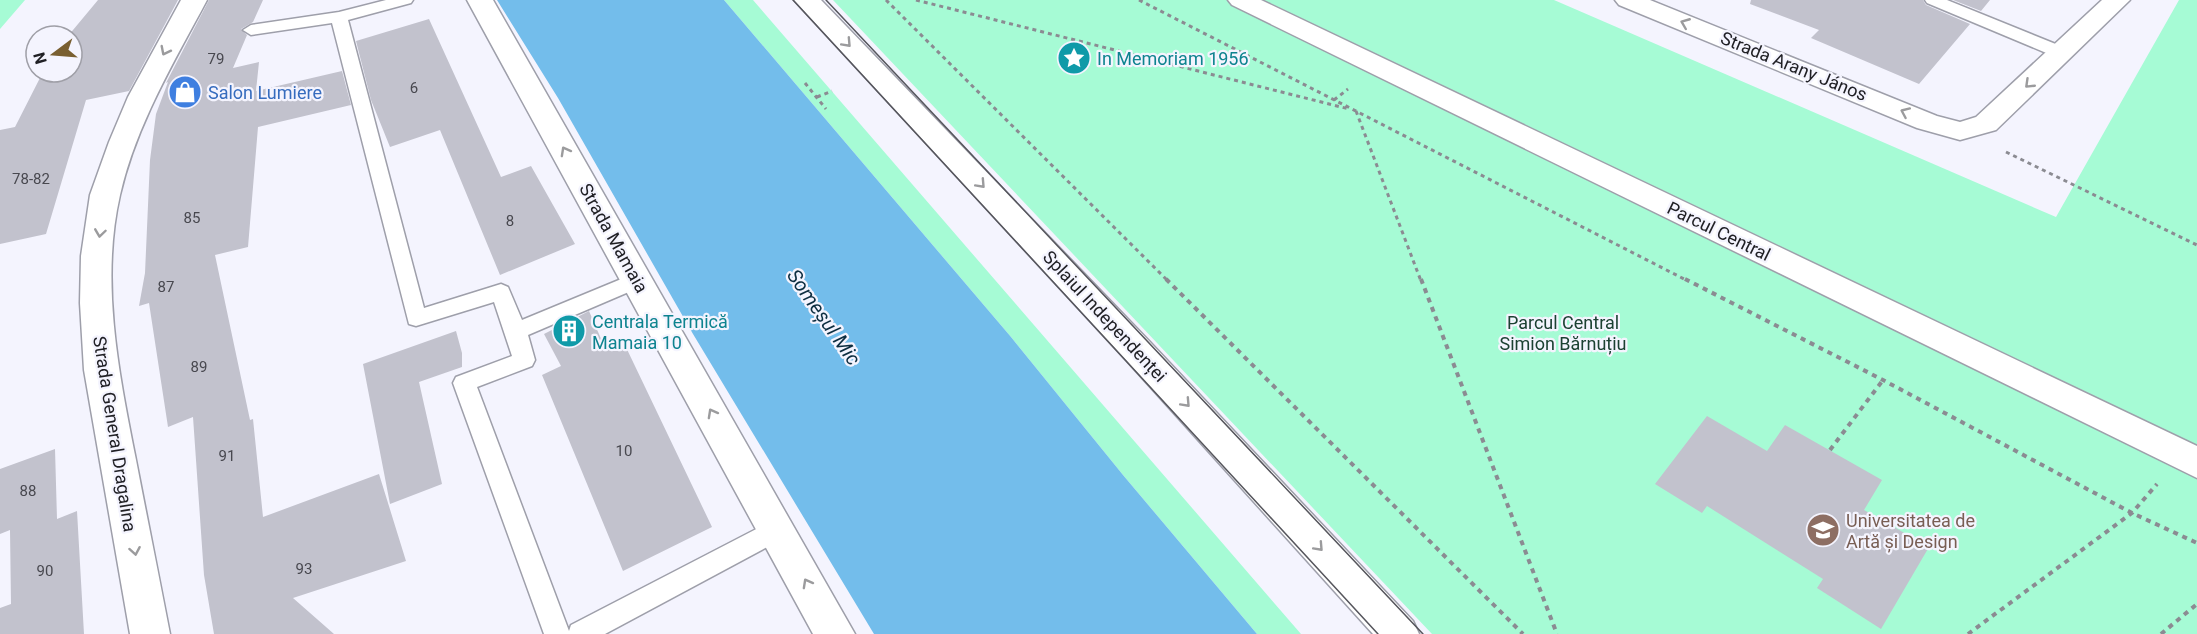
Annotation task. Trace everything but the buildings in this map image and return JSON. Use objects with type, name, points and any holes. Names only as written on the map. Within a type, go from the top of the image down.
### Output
[{"type":"street","name":"Strada General Dragalina","points":[[150,634],[101,370],[96,303],[97,256],[105,195],[123,142],[142,97],[194,0]]},
{"type":"street","name":"Strada Mamaia","points":[[480,0],[836,634]]},
{"type":"street","name":"Splaiul Independenței","points":[[807,0],[1138,351],[1399,634]]},
{"type":"street","name":"Parcul Central","points":[[1241,0],[2197,463]]},
{"type":"street","name":"Strada Arany János","points":[[1628,0],[1928,122],[1960,130]]},
{"type":"street","points":[[1960,130],[1986,124],[2117,0]]},
{"type":"lane","points":[[251,30],[339,17],[405,0]]},
{"type":"lane","points":[[1933,0],[2061,53]]},
{"type":"lane","points":[[339,17],[416,318],[501,292],[516,331],[524,360],[464,383],[557,634]]},
{"type":"lane","points":[[516,331],[638,280]]},
{"type":"lane","points":[[580,634],[777,530]]},
{"type":"path","points":[[885,0],[1522,634]]},
{"type":"path","points":[[916,0],[1356,111]]},
{"type":"path","points":[[1138,0],[1883,380],[2132,513],[2197,543]]},
{"type":"path","points":[[805,83],[826,110]]},
{"type":"path","points":[[817,97],[832,91]]},
{"type":"path","points":[[1334,100],[1343,93]]},
{"type":"path","points":[[1356,111],[1557,634]]},
{"type":"path","points":[[1960,130],[2197,245]]},
{"type":"path","points":[[1830,450],[1883,380]]},
{"type":"path","points":[[1968,634],[2132,513],[2144,500]]},
{"type":"path","points":[[2161,634],[2197,604]]},
{"type":"green space","points":[[0,0],[25,0],[0,29]]},
{"type":"green space","points":[[724,0],[753,0],[1301,634],[1257,634],[1011,337]]},
{"type":"green space","name":"Parcul Central Simion Bărnuțiu","points":[[833,0],[1554,0],[2056,217],[2179,0],[2197,0],[2197,634],[1432,634]]},
{"type":"water","name":"Someșul Mic","points":[[497,0],[724,0],[1011,337],[1257,634],[874,634],[693,334],[558,98]]},
{"type":"tram line","points":[[793,0],[1378,634]]},
{"type":"tram line","points":[[826,0],[1423,634]]},
{"type":"place","name":"In Memoriam 1956","points":[[1074,58]]},
{"type":"place","name":"Salon Lumiere","points":[[185,92]]},
{"type":"place","name":"Centrala Termică Mamaia 10","points":[[569,331]]},
{"type":"place","name":"Universitatea de Artă și Design","points":[[1823,530]]}]
